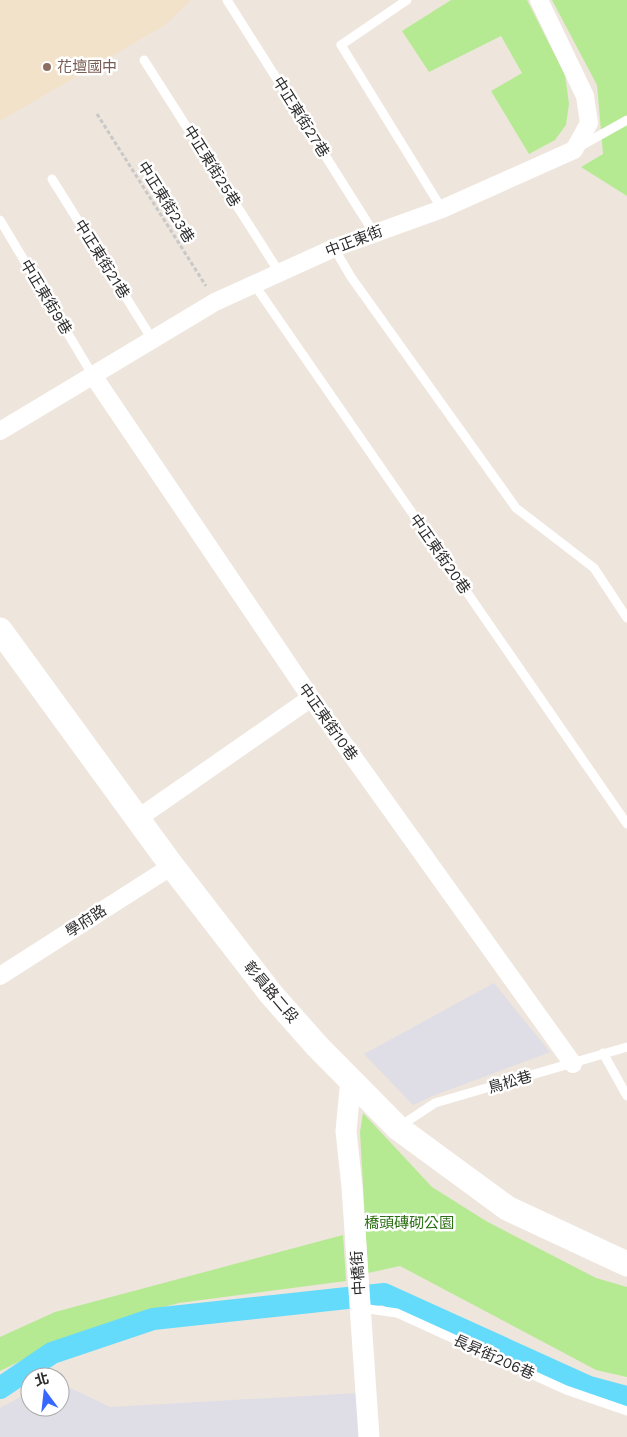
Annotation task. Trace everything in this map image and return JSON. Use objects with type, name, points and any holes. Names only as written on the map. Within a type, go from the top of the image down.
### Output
[{"type":"main road","name":"彰員路二段","points":[[0,630],[172,866],[271,994],[317,1046],[398,1128],[507,1208],[627,1264]]},
{"type":"street","points":[[539,0],[585,96],[589,123],[574,150]]},
{"type":"street","name":"中正東街","points":[[0,431],[92,374],[215,302],[334,248],[442,209],[574,150]]},
{"type":"street","name":"中正東街10巷","points":[[92,374],[311,698],[572,1064]]},
{"type":"street","points":[[138,818],[311,698]]},
{"type":"street","name":"學府路","points":[[0,976],[172,866]]},
{"type":"street","name":"中橋街","points":[[351,1079],[346,1132],[352,1187],[369,1437]]},
{"type":"lane","name":"中正東街27巷","points":[[227,0],[374,233]]},
{"type":"lane","points":[[408,0],[341,45],[442,209]]},
{"type":"lane","name":"中正東街25巷","points":[[144,60],[279,272]]},
{"type":"lane","points":[[574,150],[627,120]]},
{"type":"lane","name":"中正東街21巷","points":[[52,178],[152,339]]},
{"type":"lane","name":"中正東街9巷","points":[[0,220],[92,374]]},
{"type":"lane","points":[[334,248],[351,277],[516,508],[594,568],[627,618]]},
{"type":"lane","name":"中正東街20巷","points":[[254,284],[627,824]]},
{"type":"lane","name":"鳥松巷","points":[[398,1128],[435,1103],[627,1047]]},
{"type":"lane","points":[[603,1053],[627,1096]]},
{"type":"lane","name":"長昇街206巷","points":[[361,1308],[397,1313],[566,1390],[627,1411]]},
{"type":"path","name":"中正東街23巷","points":[[97,114],[215,302]]},
{"type":"shaded area","name":"花壇國中","points":[[0,0],[191,0],[165,25],[0,121]]},
{"type":"shaded area","points":[[494,983],[550,1052],[413,1105],[364,1054]]},
{"type":"shaded area","points":[[70,1388],[110,1407],[359,1393],[361,1437],[0,1437],[0,1408],[20,1397],[20,1417],[70,1417]]},
{"type":"green space","points":[[451,0],[527,0],[565,75],[569,104],[566,125],[555,140],[529,154],[491,91],[522,73],[501,36],[429,72],[402,31]]},
{"type":"green space","points":[[552,0],[627,0],[627,196],[581,167],[603,154],[597,85]]},
{"type":"green space","name":"橋頭磚砌公園","points":[[363,1113],[432,1187],[486,1221],[596,1278],[627,1287],[627,1377],[596,1370],[400,1266],[368,1273],[360,1132]]},
{"type":"green space","points":[[343,1235],[346,1281],[179,1303],[136,1314],[93,1328],[57,1343],[0,1371],[0,1337],[55,1312]]},
{"type":"waterway","points":[[0,1388],[52,1353],[153,1319],[384,1294],[589,1387],[627,1397]]},
{"type":"place","name":"花壇國中","points":[[47,67]]}]
